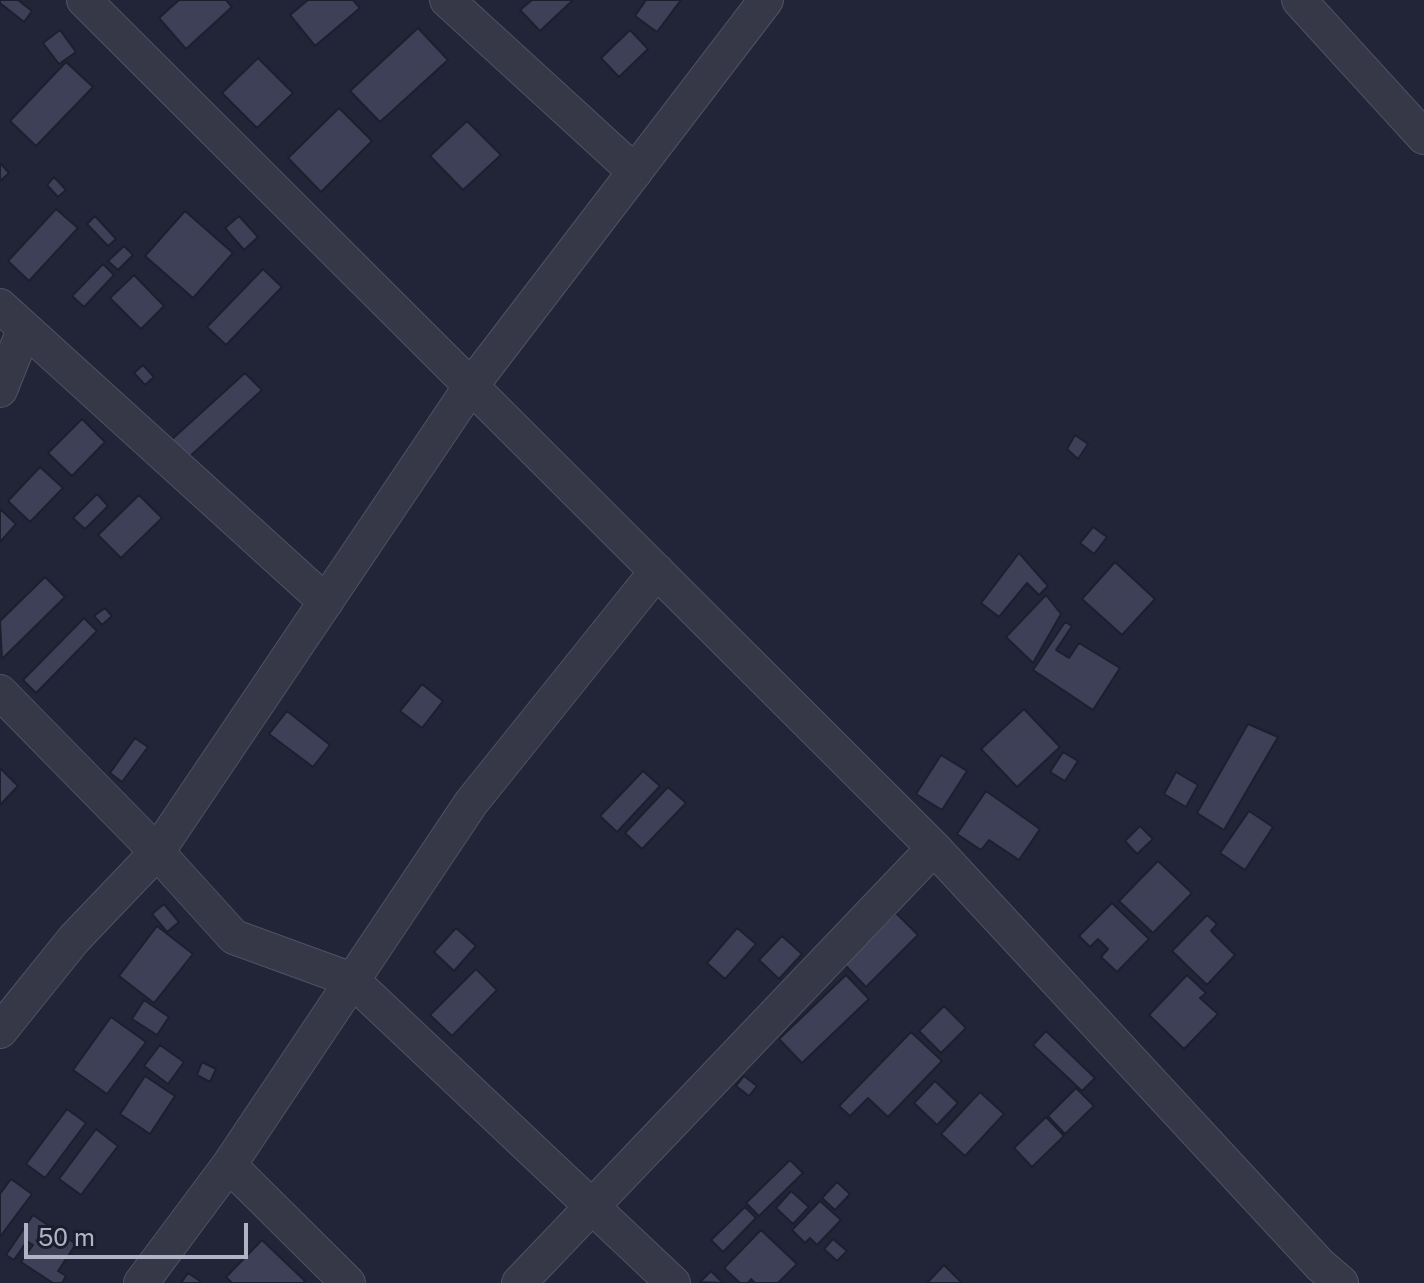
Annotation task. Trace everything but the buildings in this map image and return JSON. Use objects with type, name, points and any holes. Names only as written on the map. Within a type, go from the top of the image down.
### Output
[{"type":"street","points":[[84,0],[934,848],[1321,1277]]},
{"type":"street","points":[[447,0],[635,172]]},
{"type":"street","points":[[0,1031],[74,939],[157,852],[471,386],[766,0]]},
{"type":"street","points":[[1299,0],[1424,137]]},
{"type":"street","points":[[0,306],[326,602]]},
{"type":"street","points":[[0,390],[24,330]]},
{"type":"street","points":[[141,1283],[229,1165],[471,803],[657,571]]},
{"type":"street","points":[[0,692],[157,852],[234,937],[352,980],[673,1283]]},
{"type":"street","points":[[519,1283],[934,848]]},
{"type":"street","points":[[229,1165],[348,1283]]}]
